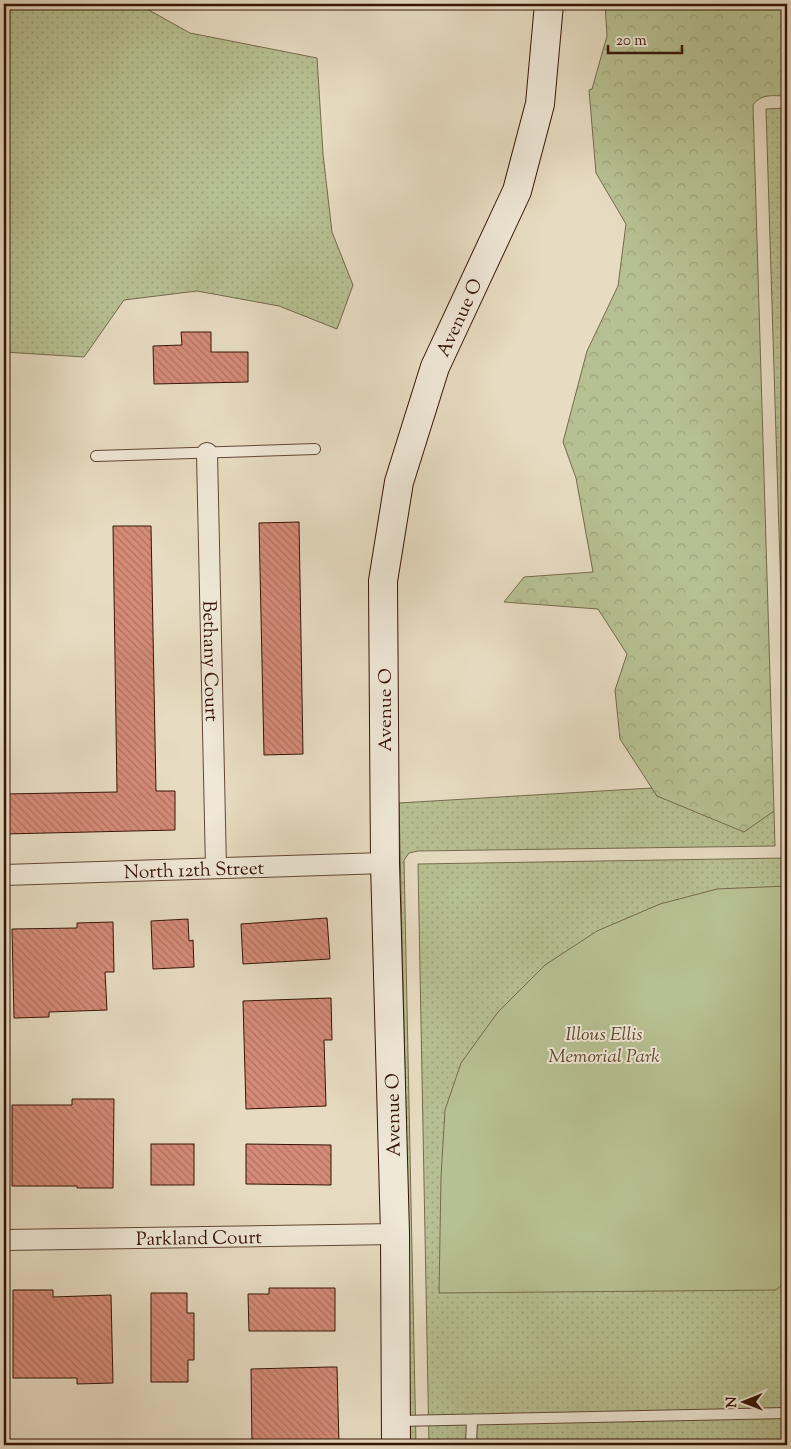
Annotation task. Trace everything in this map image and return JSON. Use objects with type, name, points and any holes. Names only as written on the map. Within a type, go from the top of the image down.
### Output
[{"type":"street","name":"Avenue O","points":[[396,1433],[394,1234],[385,863],[383,581],[399,482],[434,366],[517,191],[540,104],[549,4]]},
{"type":"street","name":"Bethany Court","points":[[206,453],[216,868]]},
{"type":"street","name":"North 12th Street","points":[[4,875],[385,863]]},
{"type":"street","name":"Parkland Court","points":[[4,1240],[394,1234]]},
{"type":"lane","points":[[96,456],[315,449]]},
{"type":"lane","points":[[396,1433],[472,1420],[787,1413]]},
{"type":"lane","points":[[472,1420],[472,1445]]},
{"type":"green space","points":[[4,4],[138,4],[190,33],[317,58],[323,154],[332,232],[353,285],[337,329],[279,306],[197,291],[124,300],[84,357],[4,352]]},
{"type":"green space","points":[[605,4],[787,4],[787,96],[764,97],[753,105],[774,811],[744,832],[657,796],[620,739],[615,690],[627,654],[598,609],[504,602],[524,577],[593,572],[576,478],[563,442],[587,351],[618,286],[626,224],[596,173],[589,90],[592,89],[607,36]]},
{"type":"green space","points":[[787,108],[787,791],[766,109]]},
{"type":"green space","points":[[652,788],[657,796],[774,811],[775,846],[418,851],[409,853],[404,860],[416,1445],[410,1445],[409,1246],[399,803]]},
{"type":"green space","name":"Illous Ellis Memorial Park","points":[[787,858],[787,1445],[429,1445],[418,864]]},
{"type":"green space","points":[[787,886],[787,1280],[776,1290],[439,1293],[441,1177],[445,1110],[461,1063],[498,1012],[545,965],[597,931],[660,904],[717,889]]},
{"type":"building","points":[[181,332],[211,332],[211,352],[248,352],[248,382],[154,384],[153,346],[182,345]]},
{"type":"building","points":[[299,522],[303,754],[264,755],[259,523]]},
{"type":"building","points":[[113,526],[151,526],[156,791],[175,791],[175,830],[4,834],[4,794],[117,792]]},
{"type":"building","points":[[327,918],[330,959],[243,964],[241,924]]},
{"type":"building","points":[[188,919],[189,941],[193,940],[194,967],[153,969],[151,921]]},
{"type":"building","points":[[113,922],[114,972],[105,972],[107,1010],[49,1012],[49,1017],[14,1018],[12,929],[77,928],[77,923]]},
{"type":"building","points":[[331,998],[332,1040],[324,1040],[326,1106],[246,1109],[243,1001]]},
{"type":"building","points":[[72,1099],[114,1099],[113,1188],[12,1186],[12,1105],[72,1105]]},
{"type":"building","points":[[151,1144],[194,1144],[194,1185],[151,1185]]},
{"type":"building","points":[[246,1144],[331,1145],[331,1185],[246,1184]]},
{"type":"building","points":[[269,1288],[335,1288],[335,1331],[249,1331],[248,1294],[269,1294]]},
{"type":"building","points":[[13,1290],[53,1290],[53,1297],[111,1295],[113,1383],[77,1384],[77,1378],[13,1378]]},
{"type":"building","points":[[151,1293],[187,1293],[187,1313],[194,1313],[194,1360],[188,1360],[188,1382],[151,1382]]},
{"type":"building","points":[[337,1367],[339,1445],[252,1445],[251,1369]]}]
